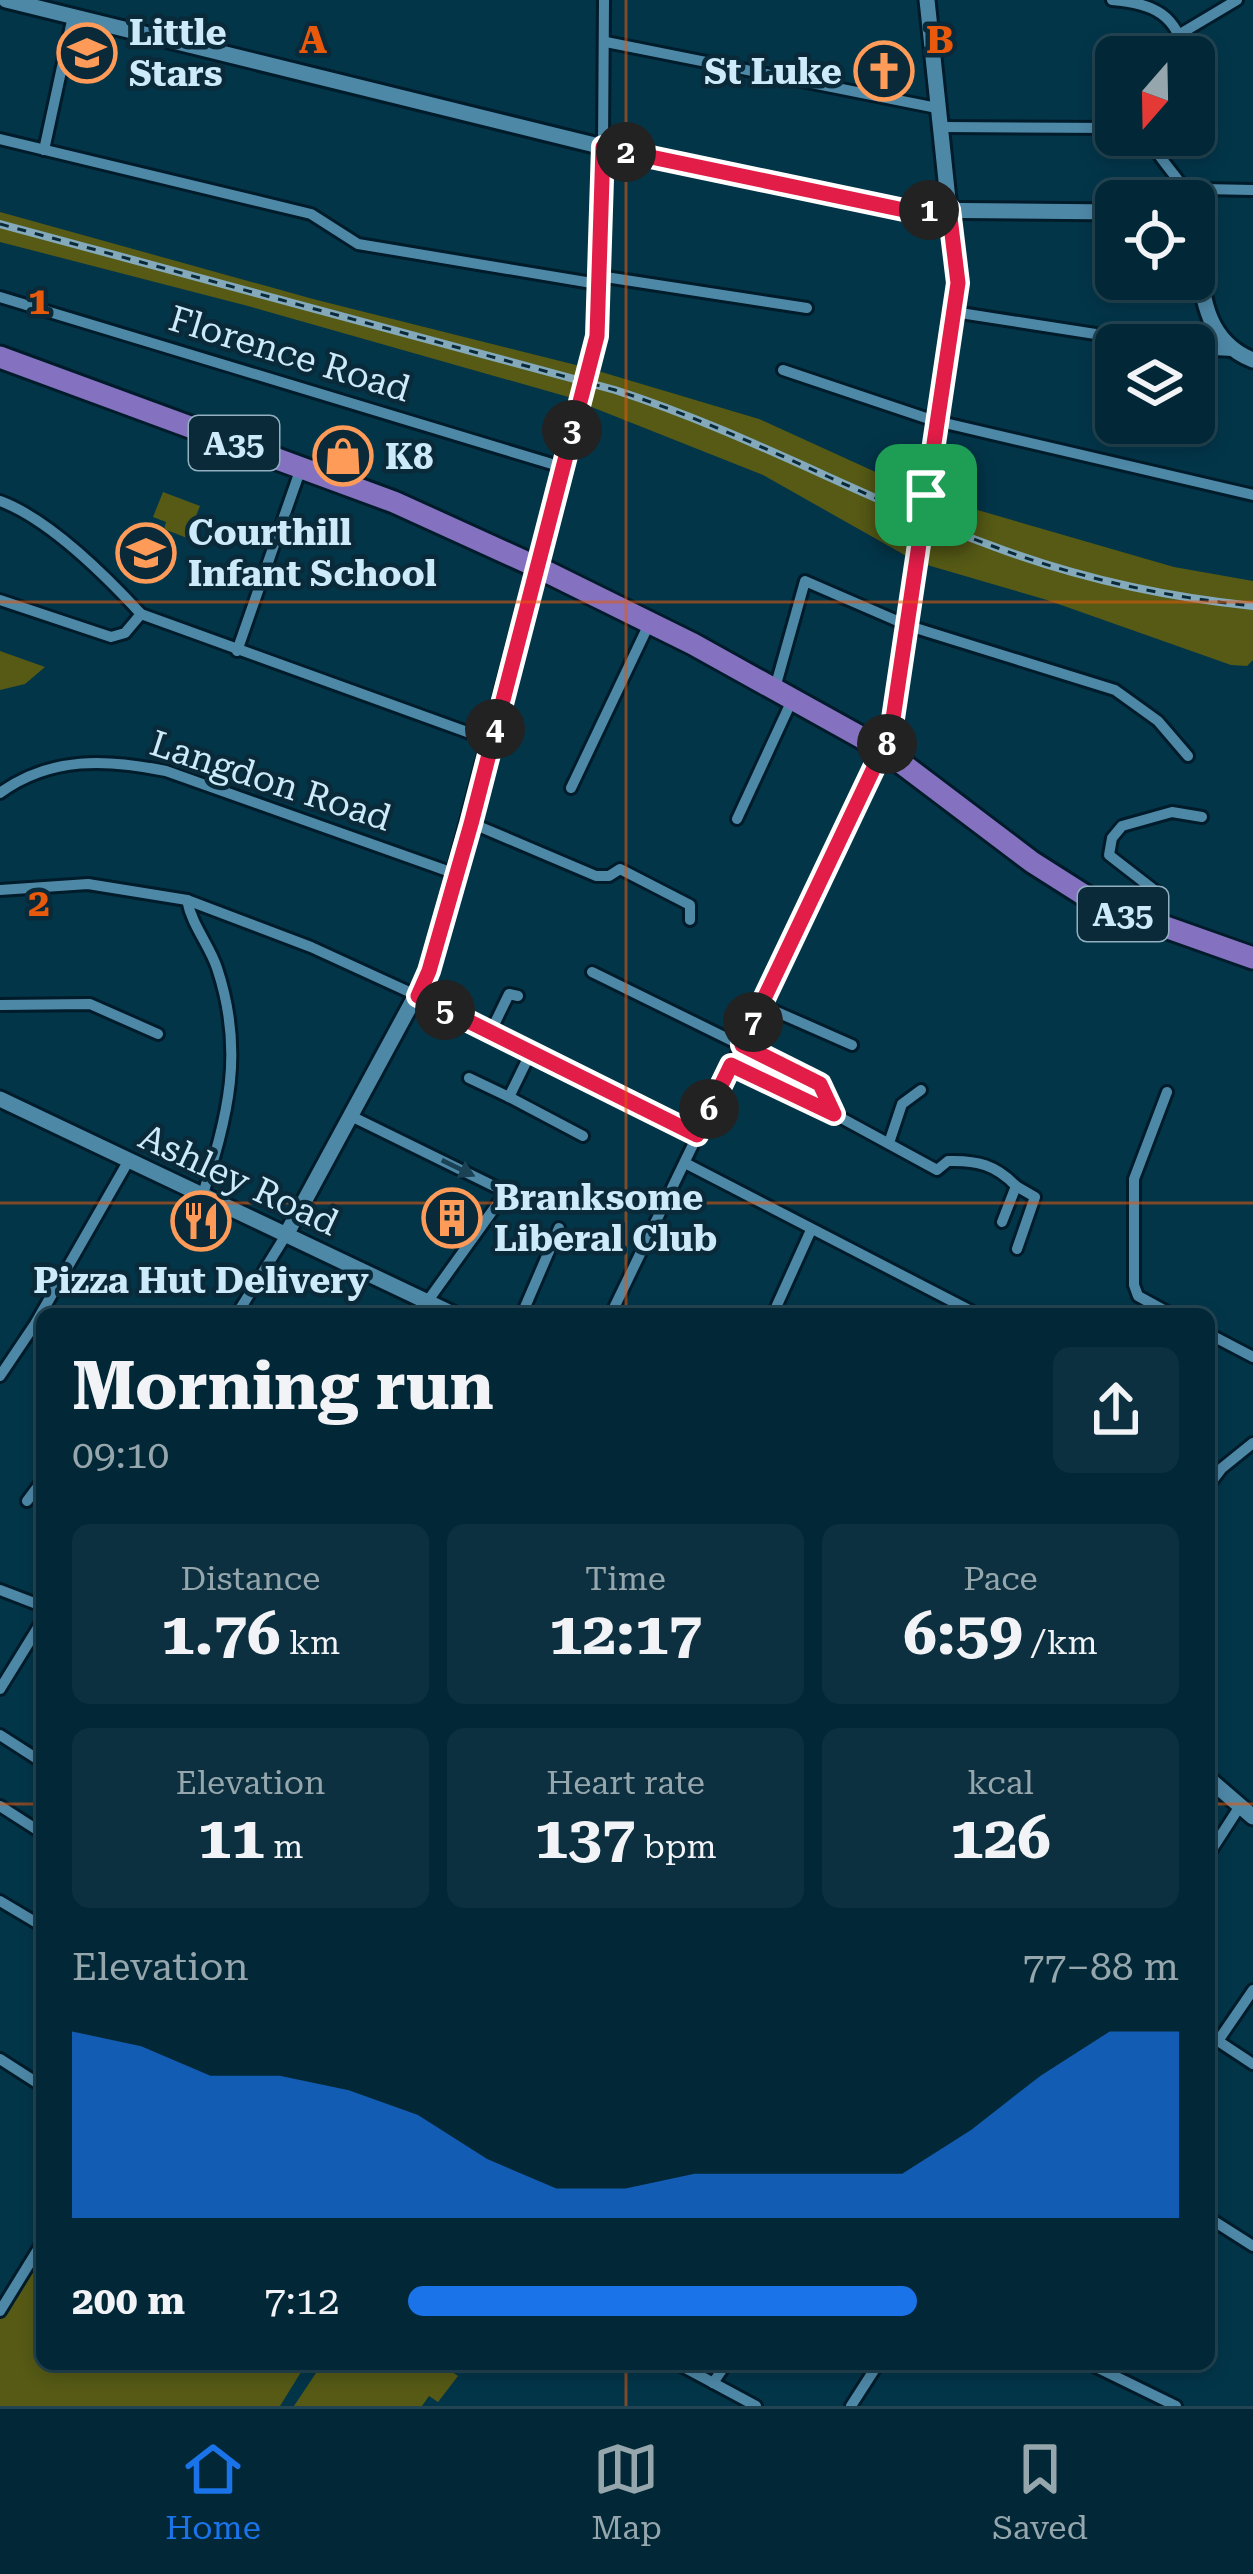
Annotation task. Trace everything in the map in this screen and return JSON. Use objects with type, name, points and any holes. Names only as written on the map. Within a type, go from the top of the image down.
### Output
[{"type":"highway","name":"A35","points":[[0,356],[394,502],[537,567],[650,622],[884,750],[1095,902],[1253,958]]},
{"type":"street","points":[[9,0],[603,147],[904,210],[1095,212]]},
{"type":"street","points":[[241,1308],[418,996],[471,824],[597,336],[604,0]]},
{"type":"street","points":[[614,1308],[891,732],[958,265],[927,0]]},
{"type":"street","points":[[1112,0],[1131,2],[1171,18],[1180,34],[1237,0]]},
{"type":"street","points":[[44,151],[73,16]]},
{"type":"street","points":[[606,42],[937,108]]},
{"type":"street","points":[[942,127],[1095,128]]},
{"type":"street","points":[[0,140],[311,214],[358,244],[807,308]]},
{"type":"street","points":[[1215,189],[1253,190]]},
{"type":"street","name":"Florence Road","points":[[0,297],[562,467]]},
{"type":"street","points":[[1205,300],[1208,318],[1223,343],[1253,359]]},
{"type":"street","points":[[954,311],[1095,334]]},
{"type":"street","points":[[1215,350],[1233,351]]},
{"type":"street","points":[[783,370],[938,421],[1253,495]]},
{"type":"street","points":[[237,651],[302,468]]},
{"type":"street","points":[[0,501],[38,519],[141,614],[492,740]]},
{"type":"street","points":[[737,819],[784,693],[805,581],[909,626],[1115,690],[1158,721],[1188,756]]},
{"type":"street","points":[[0,600],[111,637],[125,633],[141,614]]},
{"type":"street","points":[[571,788],[650,622]]},
{"type":"street","name":"Langdon Road","points":[[0,793],[28,775],[62,765],[130,764],[166,772],[456,874]]},
{"type":"street","points":[[1158,928],[1158,893],[1109,855],[1112,838],[1122,826],[1172,812],[1202,818]]},
{"type":"street","points":[[471,824],[596,876],[620,869],[689,905],[690,920]]},
{"type":"street","points":[[0,890],[88,884],[187,901],[311,947],[418,996],[697,1135]]},
{"type":"street","points":[[187,901],[190,919],[215,962],[234,1047],[229,1100],[202,1197]]},
{"type":"street","points":[[592,972],[820,1084],[834,1114]]},
{"type":"street","points":[[490,1033],[509,994],[518,996]]},
{"type":"street","points":[[0,1005],[90,1004],[158,1034]]},
{"type":"street","points":[[761,1004],[853,1045]]},
{"type":"street","points":[[509,1097],[531,1052]]},
{"type":"street","points":[[731,1065],[937,1170],[948,1161],[986,1163],[1002,1172],[1035,1197],[1016,1249]]},
{"type":"street","points":[[469,1078],[583,1136]]},
{"type":"street","points":[[890,1143],[902,1104],[922,1090]]},
{"type":"street","points":[[1160,1308],[1138,1296],[1134,1285],[1134,1179],[1167,1091]]},
{"type":"street","name":"Ashley Road","points":[[0,1099],[440,1308]]},
{"type":"street","points":[[352,1117],[506,1192],[427,1302]]},
{"type":"street","points":[[44,1308],[129,1160]]},
{"type":"street","points":[[685,1163],[964,1308]]},
{"type":"street","points":[[1002,1222],[1016,1186]]},
{"type":"street","points":[[525,1308],[559,1228]]},
{"type":"street","points":[[776,1308],[811,1230]]},
{"type":"street","points":[[2,1368],[36,1322]]},
{"type":"street","points":[[1215,1337],[1253,1357]]},
{"type":"street","points":[[27,1338],[36,1343]]},
{"type":"street","points":[[1215,1477],[1253,1443]]},
{"type":"street","points":[[27,1501],[36,1489]]},
{"type":"street","points":[[0,1590],[36,1604]]},
{"type":"street","points":[[0,1689],[36,1631]]},
{"type":"street","points":[[27,1646],[36,1651]]},
{"type":"street","points":[[0,1735],[36,1758]]},
{"type":"street","points":[[1215,1785],[1247,1812],[1215,1847]]},
{"type":"street","points":[[0,1806],[36,1829]]},
{"type":"street","points":[[0,1901],[36,1922]]},
{"type":"street","points":[[1215,2036],[1253,1990]]},
{"type":"street","points":[[1215,2039],[1253,2064]]},
{"type":"street","points":[[0,2059],[36,2082]]},
{"type":"street","points":[[1215,2222],[1253,2246]]},
{"type":"street","points":[[0,2311],[36,2253]]},
{"type":"street","points":[[689,2370],[756,2406]]},
{"type":"street","points":[[713,2383],[722,2370]]},
{"type":"street","points":[[851,2406],[874,2370]]},
{"type":"street","points":[[1102,2370],[1177,2406]]},
{"type":"shaded area","points":[[0,212],[313,299],[580,366],[572,398],[0,242]]},
{"type":"shaded area","points":[[588,368],[759,419],[926,495],[1174,567],[1253,581],[1253,660],[1247,666],[1231,665],[1047,600],[917,562],[763,475],[579,402]]},
{"type":"shaded area","points":[[163,492],[200,506],[187,538],[164,529],[166,522],[153,517]]},
{"type":"shaded area","points":[[0,651],[45,667],[25,684],[0,690]]},
{"type":"shaded area","points":[[36,2262],[36,2370],[302,2370],[280,2406],[0,2406],[0,2318]]},
{"type":"shaded area","points":[[318,2370],[450,2370],[458,2376],[438,2402],[429,2396],[422,2406],[294,2406]]},
{"type":"railway","points":[[0,224],[615,390],[712,426],[995,547],[1155,592],[1253,606]]},
{"type":"place","name":"Little Stars","points":[[87,53]]},
{"type":"place","name":"St Luke","points":[[884,71]]},
{"type":"place","name":"K8","points":[[343,456]]},
{"type":"place","name":"Courthill Infant School","points":[[146,553]]},
{"type":"place","name":"Branksome Liberal Club","points":[[452,1218]]},
{"type":"place","name":"Pizza Hut Delivery","points":[[201,1221]]},
{"type":"route","points":[[603,147],[904,210],[949,209],[958,283],[926,495],[891,732],[742,1045],[820,1084],[834,1114],[731,1065],[697,1135],[418,996],[471,824],[597,336],[603,147]]}]
